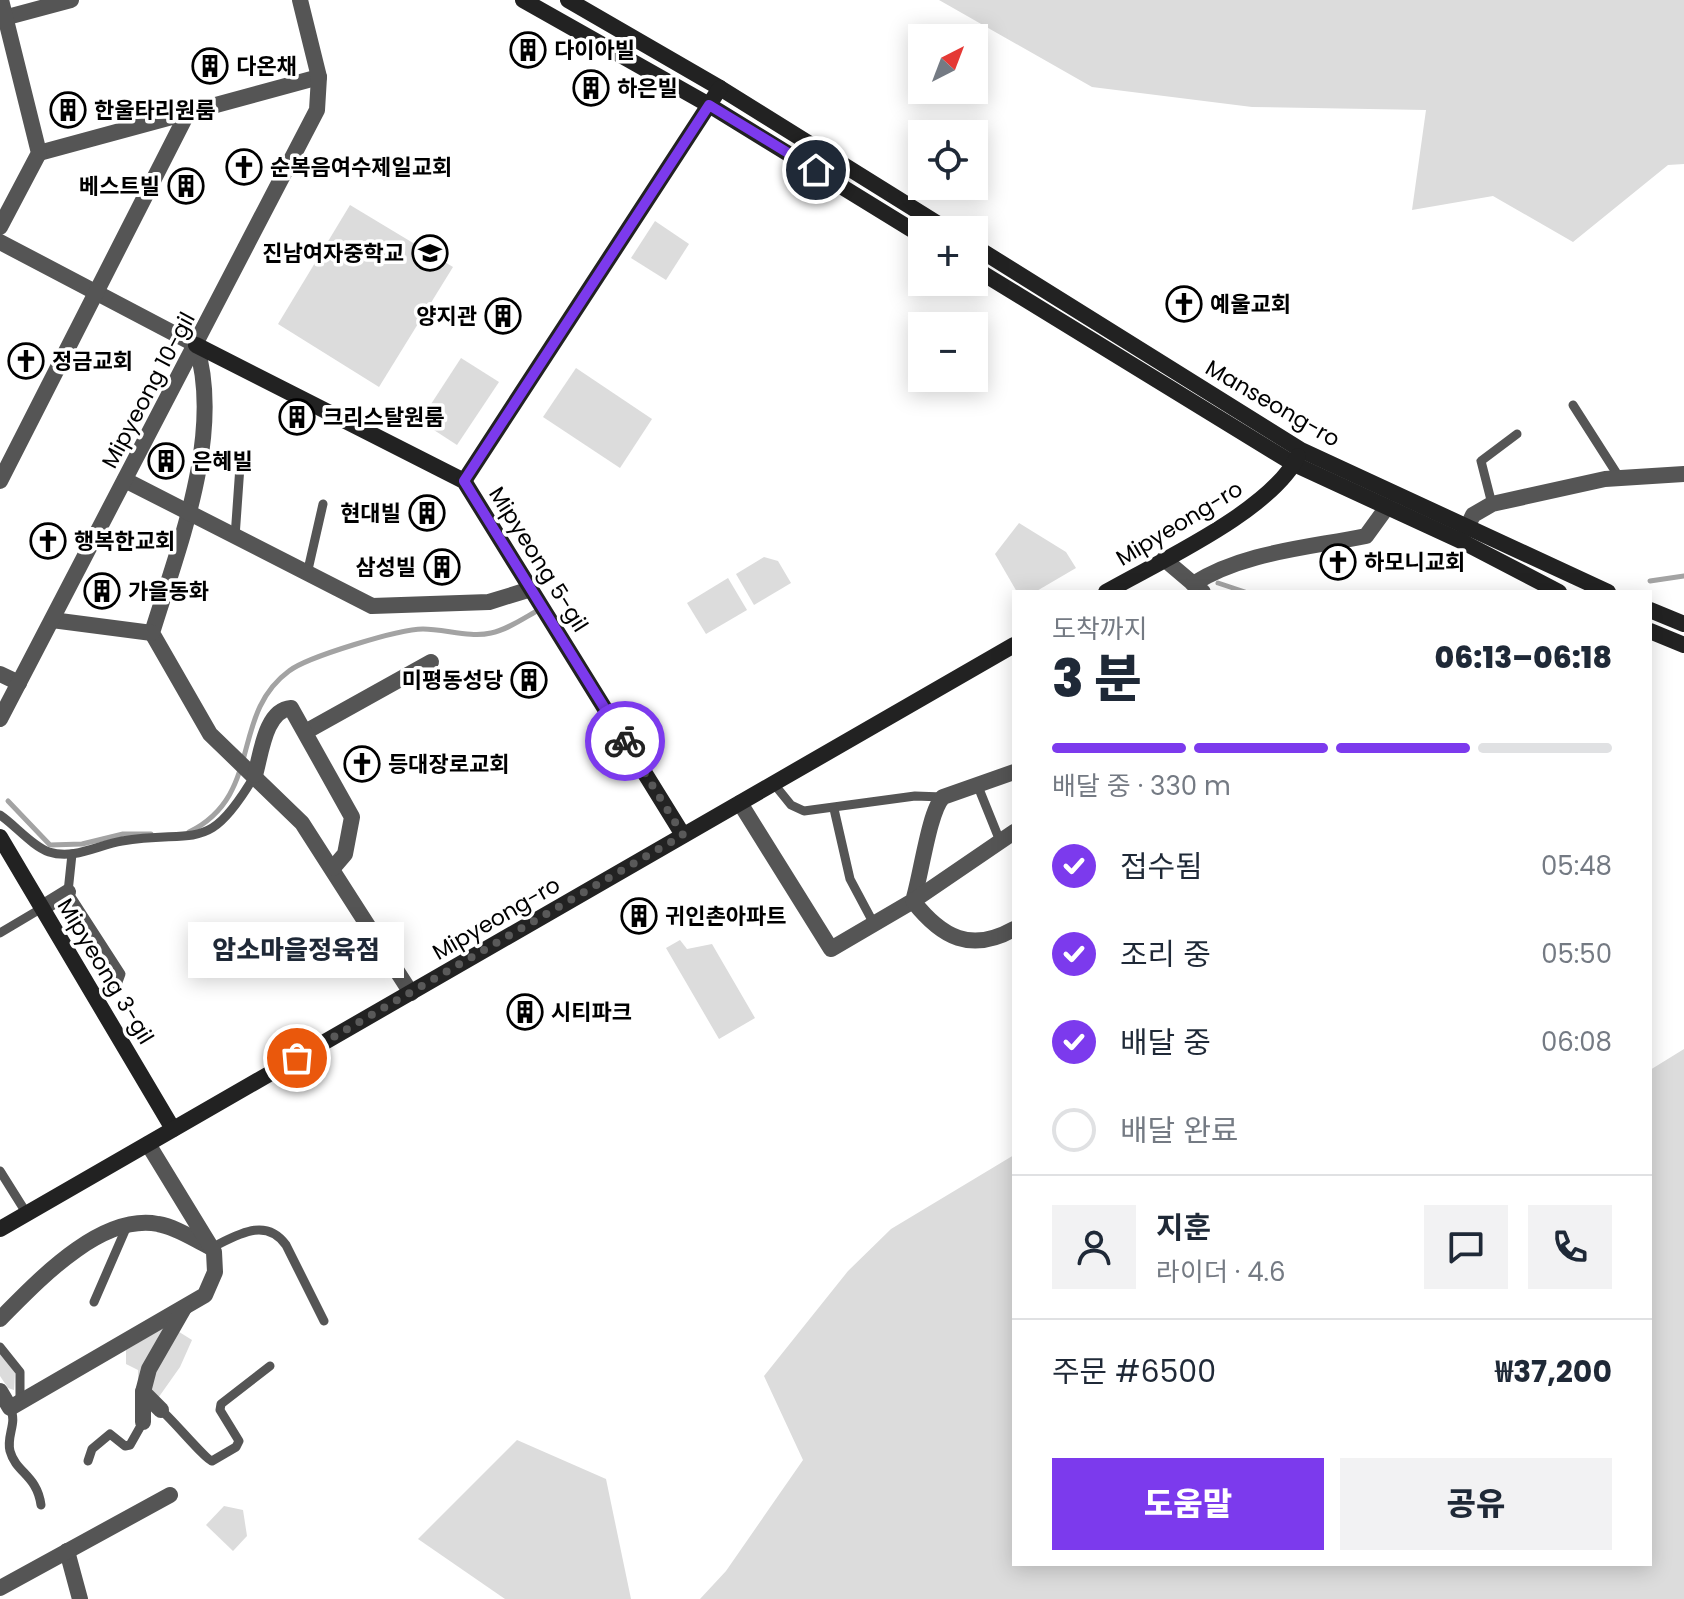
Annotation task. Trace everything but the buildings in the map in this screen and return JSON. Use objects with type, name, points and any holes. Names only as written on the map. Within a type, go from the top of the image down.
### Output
[{"type":"street","points":[[0,227],[39,153],[2,18],[1,0]]},
{"type":"street","points":[[2,18],[71,0]]},
{"type":"street","name":"Mipyeong 10-gil","points":[[0,719],[306,135],[320,102],[319,77],[300,0]]},
{"type":"street","points":[[523,0],[709,105],[908,227]]},
{"type":"street","points":[[568,0],[720,88],[926,216]]},
{"type":"street","points":[[39,153],[319,77]]},
{"type":"street","points":[[464,481],[720,88]]},
{"type":"street","points":[[0,481],[188,112]]},
{"type":"street","points":[[0,242],[196,345],[205,390],[189,514],[152,633],[210,734],[292,810],[333,868],[411,993]]},
{"type":"street","name":"Manseong-ro","points":[[988,255],[1298,457],[1464,533],[1603,590]]},
{"type":"street","name":"Manseong-ro","points":[[988,276],[1387,507],[1464,533],[1555,590]]},
{"type":"street","name":"Mipyeong 5-gil","points":[[196,345],[464,481],[683,835]]},
{"type":"street","name":"Mipyeong-ro","points":[[1110,590],[1259,500],[1298,457]]},
{"type":"street","points":[[1464,533],[1473,515],[1492,504],[1619,477],[1684,474]]},
{"type":"street","points":[[125,480],[379,608],[489,602],[531,589]]},
{"type":"street","points":[[1164,559],[1197,589],[1218,568],[1366,536],[1387,507]]},
{"type":"street","points":[[1559,590],[1565,574]]},
{"type":"street","points":[[1652,611],[1684,624]]},
{"type":"street","points":[[52,620],[152,633]]},
{"type":"street","points":[[1652,632],[1684,645]]},
{"type":"street","name":"Mipyeong-ro","points":[[0,1229],[1012,646]]},
{"type":"street","points":[[307,731],[431,662]]},
{"type":"street","points":[[0,674],[19,683]]},
{"type":"street","points":[[252,773],[279,712],[293,709],[352,818],[344,856],[333,868]]},
{"type":"street","points":[[913,901],[924,868],[932,817],[943,797],[1012,773]]},
{"type":"street","points":[[740,803],[831,949],[913,901],[1007,837]]},
{"type":"street","name":"Mipyeong 3-gil","points":[[0,837],[5,854],[42,908],[173,1129]]},
{"type":"street","points":[[42,908],[68,892]]},
{"type":"street","points":[[913,901],[941,929],[971,943],[997,939],[1012,930]]},
{"type":"street","points":[[0,1391],[10,1408],[205,1295],[216,1264],[211,1248],[148,1144]]},
{"type":"street","points":[[0,1319],[61,1261],[111,1231],[127,1226],[159,1224],[211,1248]]},
{"type":"street","points":[[143,1422],[143,1392],[149,1369],[185,1306]]},
{"type":"street","points":[[143,1392],[161,1410]]},
{"type":"street","points":[[0,1588],[170,1495]]},
{"type":"street","points":[[67,1551],[80,1599]]},
{"type":"lane","points":[[1573,405],[1619,477]]},
{"type":"lane","points":[[1492,504],[1481,461],[1517,434]]},
{"type":"lane","points":[[235,537],[240,466]]},
{"type":"lane","points":[[307,574],[323,504]]},
{"type":"lane","points":[[0,815],[44,850],[72,854],[121,842],[180,839],[201,834],[233,809],[252,773]]},
{"type":"lane","points":[[774,784],[797,810],[834,809],[915,796],[943,797]]},
{"type":"lane","points":[[977,784],[1007,837]]},
{"type":"lane","points":[[834,809],[850,879],[874,924]]},
{"type":"lane","points":[[72,854],[68,892],[120,972],[118,982],[95,996]]},
{"type":"lane","points":[[0,933],[42,908]]},
{"type":"lane","points":[[0,1171],[27,1214]]},
{"type":"lane","points":[[94,1302],[127,1226]]},
{"type":"lane","points":[[211,1248],[252,1230],[277,1235],[286,1245],[324,1321]]},
{"type":"lane","points":[[0,1347],[20,1372],[10,1408],[14,1418],[10,1452],[39,1488],[41,1505]]},
{"type":"lane","points":[[161,1410],[183,1429],[204,1459],[212,1461],[236,1447],[239,1441],[220,1411],[221,1404],[270,1366]]},
{"type":"lane","points":[[88,1461],[92,1449],[110,1434],[126,1446],[131,1444],[143,1422]]},
{"type":"shaded area","points":[[939,0],[1684,0],[1684,164],[1668,165],[1573,242],[1493,196],[1412,210],[1426,110],[1252,107],[1092,87],[988,28],[988,24],[981,24]]},
{"type":"shaded area","points":[[350,205],[453,267],[379,387],[278,324]]},
{"type":"shaded area","points":[[655,221],[689,244],[666,280],[631,258]]},
{"type":"shaded area","points":[[461,358],[499,382],[457,445],[420,421]]},
{"type":"shaded area","points":[[576,368],[652,419],[620,468],[543,417]]},
{"type":"shaded area","points":[[1019,523],[1066,552],[1076,568],[1038,590],[1016,590],[995,554]]},
{"type":"shaded area","points":[[764,557],[778,561],[791,583],[754,605],[736,574]]},
{"type":"shaded area","points":[[728,578],[747,610],[706,634],[687,603]]},
{"type":"shaded area","points":[[680,940],[687,949],[712,944],[755,1018],[719,1039],[666,948]]},
{"type":"shaded area","points":[[1684,1049],[1684,1599],[700,1599],[726,1571],[803,1460],[764,1376],[848,1271],[891,1229],[1012,1156],[1012,1566],[1652,1566],[1652,1069]]},
{"type":"shaded area","points":[[168,1325],[192,1340],[180,1367],[156,1401],[138,1379],[138,1370],[126,1364],[126,1350]]},
{"type":"shaded area","points":[[0,1352],[15,1373],[14,1390],[8,1388],[0,1376]]},
{"type":"shaded area","points":[[517,1440],[606,1479],[631,1599],[505,1599],[418,1539]]},
{"type":"shaded area","points":[[224,1506],[243,1510],[247,1536],[233,1551],[206,1525]]},
{"type":"waterway","points":[[1650,581],[1684,576]]},
{"type":"waterway","points":[[1218,583],[1239,590]]},
{"type":"waterway","points":[[189,832],[212,816],[228,797],[259,710],[271,689],[289,671],[333,652],[394,634],[423,629],[466,634],[491,633],[535,612]]},
{"type":"waterway","points":[[8,801],[50,845],[82,844],[123,834],[151,834]]},
{"type":"way so far","points":[[297,1058],[683,835],[625,741]]},
{"type":"place","name":"다이아빌","points":[[528,50]]},
{"type":"place","name":"다온채","points":[[210,66]]},
{"type":"place","name":"하은빌","points":[[591,88]]},
{"type":"place","name":"한울타리원룸","points":[[68,110]]},
{"type":"place","name":"순복음여수제일교회","points":[[244,167]]},
{"type":"place","name":"베스트빌","points":[[186,186]]},
{"type":"place","name":"진남여자중학교","points":[[430,253]]},
{"type":"place","name":"예울교회","points":[[1184,304]]},
{"type":"place","name":"양지관","points":[[503,316]]},
{"type":"place","name":"정금교회","points":[[26,361]]},
{"type":"place","name":"크리스탈원룸","points":[[297,417]]},
{"type":"place","name":"은혜빌","points":[[166,461]]},
{"type":"place","name":"현대빌","points":[[427,513]]},
{"type":"place","name":"행복한교회","points":[[48,541]]},
{"type":"place","name":"하모니교회","points":[[1338,562]]},
{"type":"place","name":"삼성빌","points":[[442,567]]},
{"type":"place","name":"가을동화","points":[[102,591]]},
{"type":"place","name":"미평동성당","points":[[529,680]]},
{"type":"place","name":"등대장로교회","points":[[362,764]]},
{"type":"place","name":"귀인촌아파트","points":[[639,916]]},
{"type":"place","name":"시티파크","points":[[525,1012]]},
{"type":"place","name":"암소마을정육점","points":[[297,1058]]},
{"type":"route","points":[[625,741],[464,481],[709,105],[816,170]]}]
